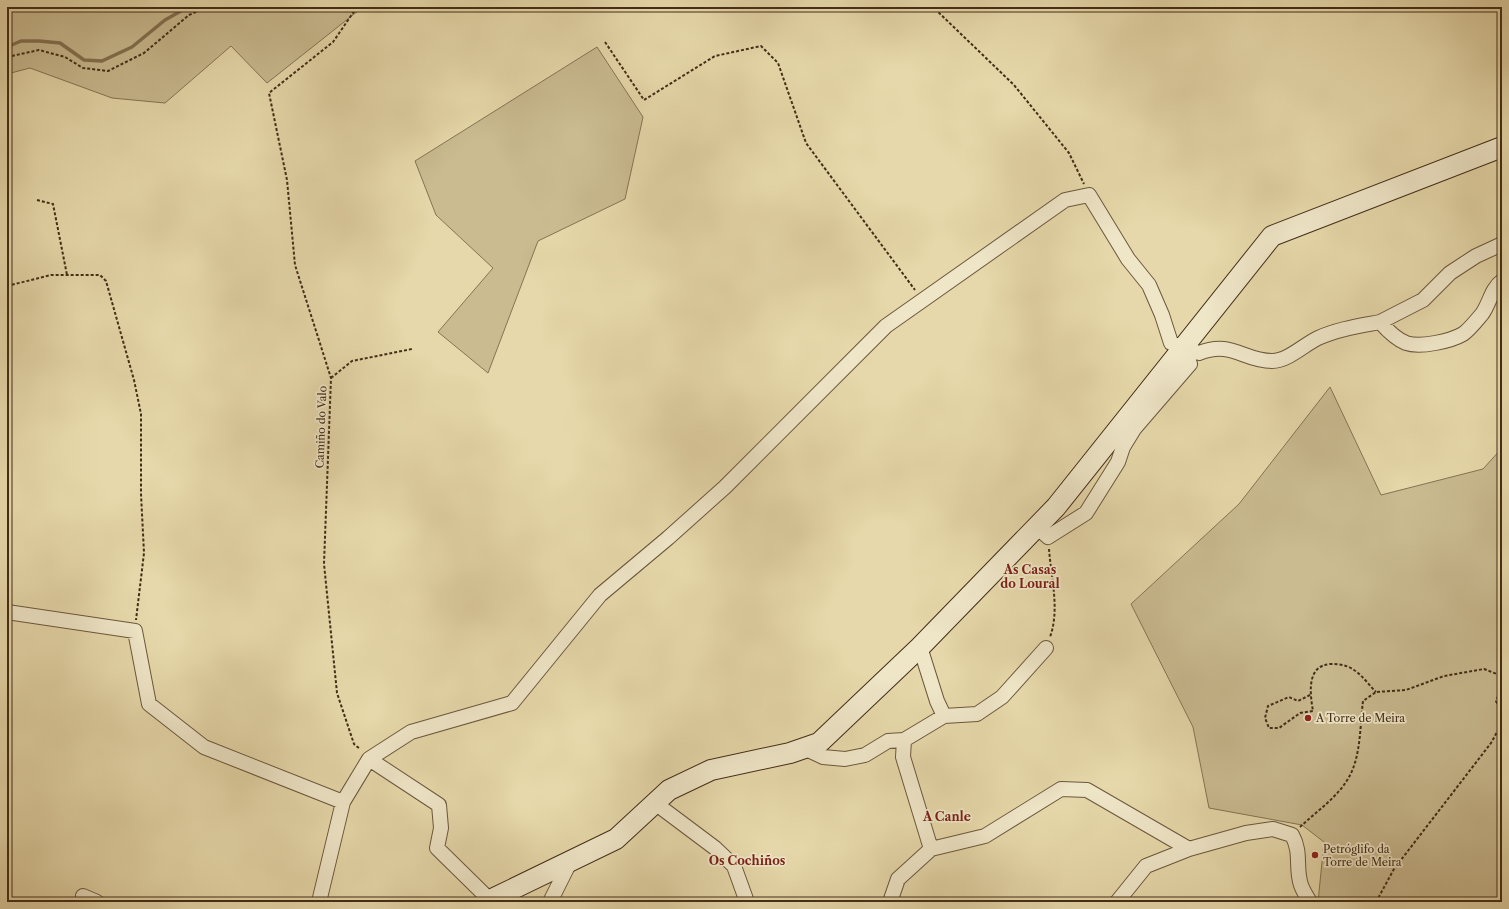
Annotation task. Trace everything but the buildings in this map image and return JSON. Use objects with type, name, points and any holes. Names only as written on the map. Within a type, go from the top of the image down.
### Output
[{"type":"street","points":[[1043,532],[1056,507],[1272,236],[1502,147]]},
{"type":"street","points":[[319,902],[343,802],[369,759],[411,732],[512,703],[600,595],[668,538],[725,487],[886,326],[1065,200],[1089,196],[1128,259],[1149,285],[1162,315],[1171,342],[1199,352],[1211,348],[1230,348],[1252,357],[1273,361],[1294,353],[1316,339],[1344,328],[1380,322],[1423,300],[1450,273],[1476,256],[1502,244]]},
{"type":"street","points":[[1380,322],[1388,331],[1407,343],[1433,344],[1463,334],[1481,314],[1490,301],[1495,286],[1502,281]]},
{"type":"street","points":[[369,759],[439,805],[442,828],[437,848],[489,901],[616,839],[669,790],[711,770],[804,748],[819,743],[1043,532],[1086,513],[1118,462],[1123,447],[1134,429],[1190,364],[1184,347]]},
{"type":"street","points":[[7,612],[134,631],[148,704],[204,747],[343,802]]},
{"type":"street","points":[[920,647],[937,701],[944,716]]},
{"type":"street","points":[[804,748],[823,757],[845,759],[865,755],[888,740],[904,740],[944,716],[978,714],[1002,697],[1046,648]]},
{"type":"street","points":[[904,740],[903,757],[931,849]]},
{"type":"street","points":[[890,902],[898,879],[931,849],[985,836],[1062,789],[1087,790],[1189,850]]},
{"type":"street","points":[[655,803],[715,848],[734,866],[747,902]]},
{"type":"street","points":[[1116,902],[1146,866],[1189,850],[1246,833],[1273,829],[1292,835],[1298,846],[1298,867],[1301,885],[1310,902]]},
{"type":"street","points":[[550,902],[571,860]]},
{"type":"street","points":[[83,896],[97,902]]},
{"type":"path","points":[[7,57],[39,50],[66,57],[83,68],[108,71],[144,53],[189,15],[207,7]]},
{"type":"path","name":"Camiño do Valo","points":[[357,7],[333,42],[269,93],[287,180],[295,265],[331,378],[324,564],[337,693],[354,744],[369,759]]},
{"type":"path","points":[[920,7],[936,9],[1014,85],[1069,153],[1089,196]]},
{"type":"path","points":[[605,42],[644,100],[715,56],[761,46],[778,62],[806,144],[923,301]]},
{"type":"path","points":[[37,200],[53,204],[66,275]]},
{"type":"path","points":[[7,286],[51,275],[100,275],[106,281],[132,373],[141,414],[141,494],[144,553],[134,631]]},
{"type":"path","points":[[331,378],[352,361],[412,349]]},
{"type":"path","points":[[1043,532],[1054,600],[1053,629],[1046,648]]},
{"type":"path","points":[[1310,694],[1298,701],[1289,698],[1279,700],[1268,706],[1265,718],[1269,728],[1279,728],[1300,713],[1314,711],[1310,694],[1312,675],[1326,664],[1338,664],[1354,670],[1376,692]]},
{"type":"path","points":[[1292,835],[1333,798],[1350,776],[1357,753],[1363,701],[1376,692],[1406,690],[1444,676],[1484,669],[1502,676]]},
{"type":"path","points":[[1502,687],[1496,701],[1502,713]]},
{"type":"path","points":[[1376,902],[1394,869],[1487,749],[1502,723]]},
{"type":"shaded area","points":[[7,7],[363,7],[267,83],[231,46],[165,103],[112,98],[30,68],[7,74]]},
{"type":"shaded area","points":[[597,47],[643,117],[625,199],[538,241],[488,373],[438,332],[493,268],[436,215],[415,161]]},
{"type":"shaded area","points":[[1330,387],[1381,495],[1483,469],[1502,448],[1502,902],[1318,902],[1324,842],[1302,825],[1209,808],[1193,727],[1131,604],[1239,504]]},
{"type":"waterway","points":[[7,47],[21,41],[60,43],[84,60],[102,61],[132,47],[165,20],[188,7]]},
{"type":"place","name":"A Torre de Meira","points":[[1308,718]]},
{"type":"place","name":"Petróglifo da Torre de Meira","points":[[1315,855]]},
{"type":"district","name":"As Casas do Loural","points":[[1030,577]]},
{"type":"district","name":"A Canle","points":[[947,817]]},
{"type":"district","name":"Os Cochiños","points":[[747,861]]}]
